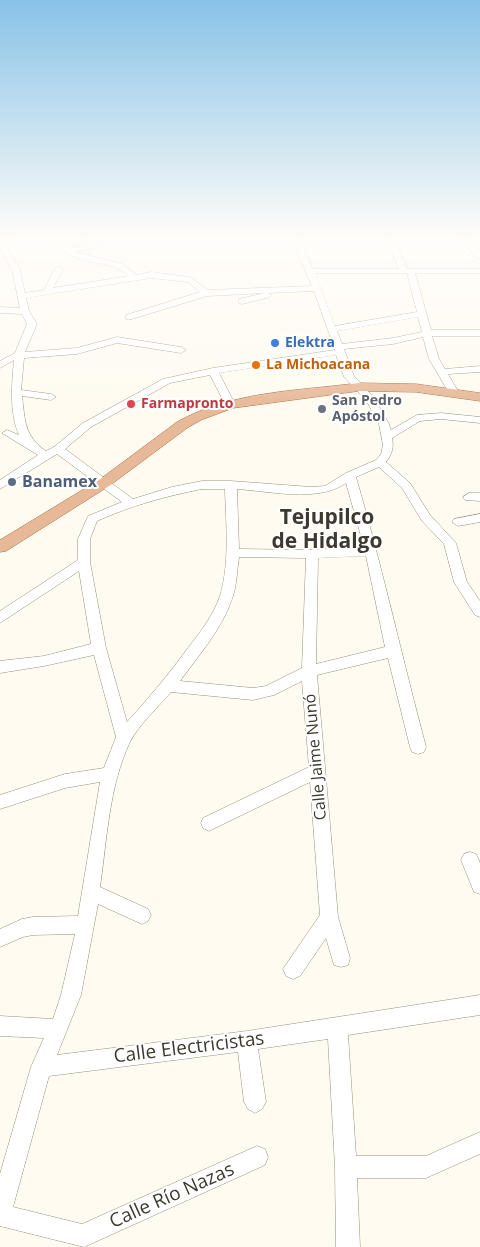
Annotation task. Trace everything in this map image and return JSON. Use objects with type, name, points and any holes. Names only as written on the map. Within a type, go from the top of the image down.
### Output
[{"type":"main road","points":[[2,543],[104,483],[182,425],[196,417],[230,404],[358,387],[403,387],[480,397]]},
{"type":"street","points":[[30,445],[21,428],[16,392],[19,355],[32,326],[23,296],[34,294]]},
{"type":"street","points":[[129,317],[199,294]]},
{"type":"street","points":[[242,302],[269,294]]},
{"type":"street","points":[[124,737],[99,648],[84,562],[84,539],[92,519],[131,503],[186,488],[231,484],[311,491],[335,486],[350,475],[380,462],[386,455],[388,437],[379,412],[370,399],[349,377],[319,294]]},
{"type":"street","points":[[416,294],[423,314],[434,359],[454,393]]},
{"type":"street","points":[[0,310],[28,316]]},
{"type":"street","points":[[332,329],[423,314]]},
{"type":"street","points":[[0,485],[45,455],[58,449],[87,425],[152,388],[178,378],[393,342],[428,334],[480,333]]},
{"type":"street","points":[[0,365],[10,358],[19,355],[69,352],[117,340],[182,350]]},
{"type":"street","points":[[442,372],[480,369]]},
{"type":"street","points":[[213,371],[230,404]]},
{"type":"street","points":[[16,392],[51,397]]},
{"type":"street","points":[[388,437],[417,418],[441,416],[480,420]]},
{"type":"street","points":[[3,434],[21,428]]},
{"type":"street","points":[[3,434],[30,445],[45,455]]},
{"type":"street","points":[[58,449],[131,503]]},
{"type":"street","points":[[380,462],[406,486],[426,518],[450,543],[461,582],[480,612]]},
{"type":"street","points":[[350,475],[371,552],[393,651],[418,747]]},
{"type":"street","points":[[0,1214],[41,1067],[59,1028],[71,995],[86,925],[104,801],[110,774],[124,737],[168,686],[220,613],[227,594],[233,552],[231,484]]},
{"type":"street","points":[[458,522],[480,518]]},
{"type":"street","points":[[233,552],[312,554],[371,552]]},
{"type":"street","name":"Calle Jaime Nunó","points":[[312,554],[309,671],[329,917],[341,958]]},
{"type":"street","points":[[0,618],[84,562]]},
{"type":"street","points":[[0,667],[44,661],[99,648]]},
{"type":"street","points":[[168,686],[253,694],[269,691],[309,671],[393,651]]},
{"type":"street","points":[[209,823],[318,770]]},
{"type":"street","points":[[0,802],[65,781],[110,774]]},
{"type":"street","points":[[470,860],[480,886]]},
{"type":"street","points":[[91,892],[142,915]]},
{"type":"street","points":[[293,969],[329,917]]},
{"type":"street","points":[[0,938],[22,928],[32,926],[86,925]]},
{"type":"street","name":"Calle Electricistas","points":[[41,1067],[247,1042],[480,1005]]},
{"type":"street","points":[[0,1026],[59,1028]]},
{"type":"street","points":[[337,1028],[346,1167],[348,1247]]},
{"type":"street","points":[[247,1042],[255,1102]]},
{"type":"street","points":[[346,1167],[426,1167],[480,1143]]},
{"type":"street","name":"Calle Río Nazas","points":[[0,1214],[82,1236],[257,1157]]},
{"type":"place","name":"Elektra","points":[[275,343]]},
{"type":"place","name":"La Michoacana","points":[[256,365]]},
{"type":"place","name":"Farmapronto","points":[[131,404]]},
{"type":"place","name":"San Pedro Apóstol","points":[[322,409]]},
{"type":"place","name":"Banamex","points":[[12,482]]},
{"type":"district","name":"Tejupilco de Hidalgo","points":[[327,530]]}]
